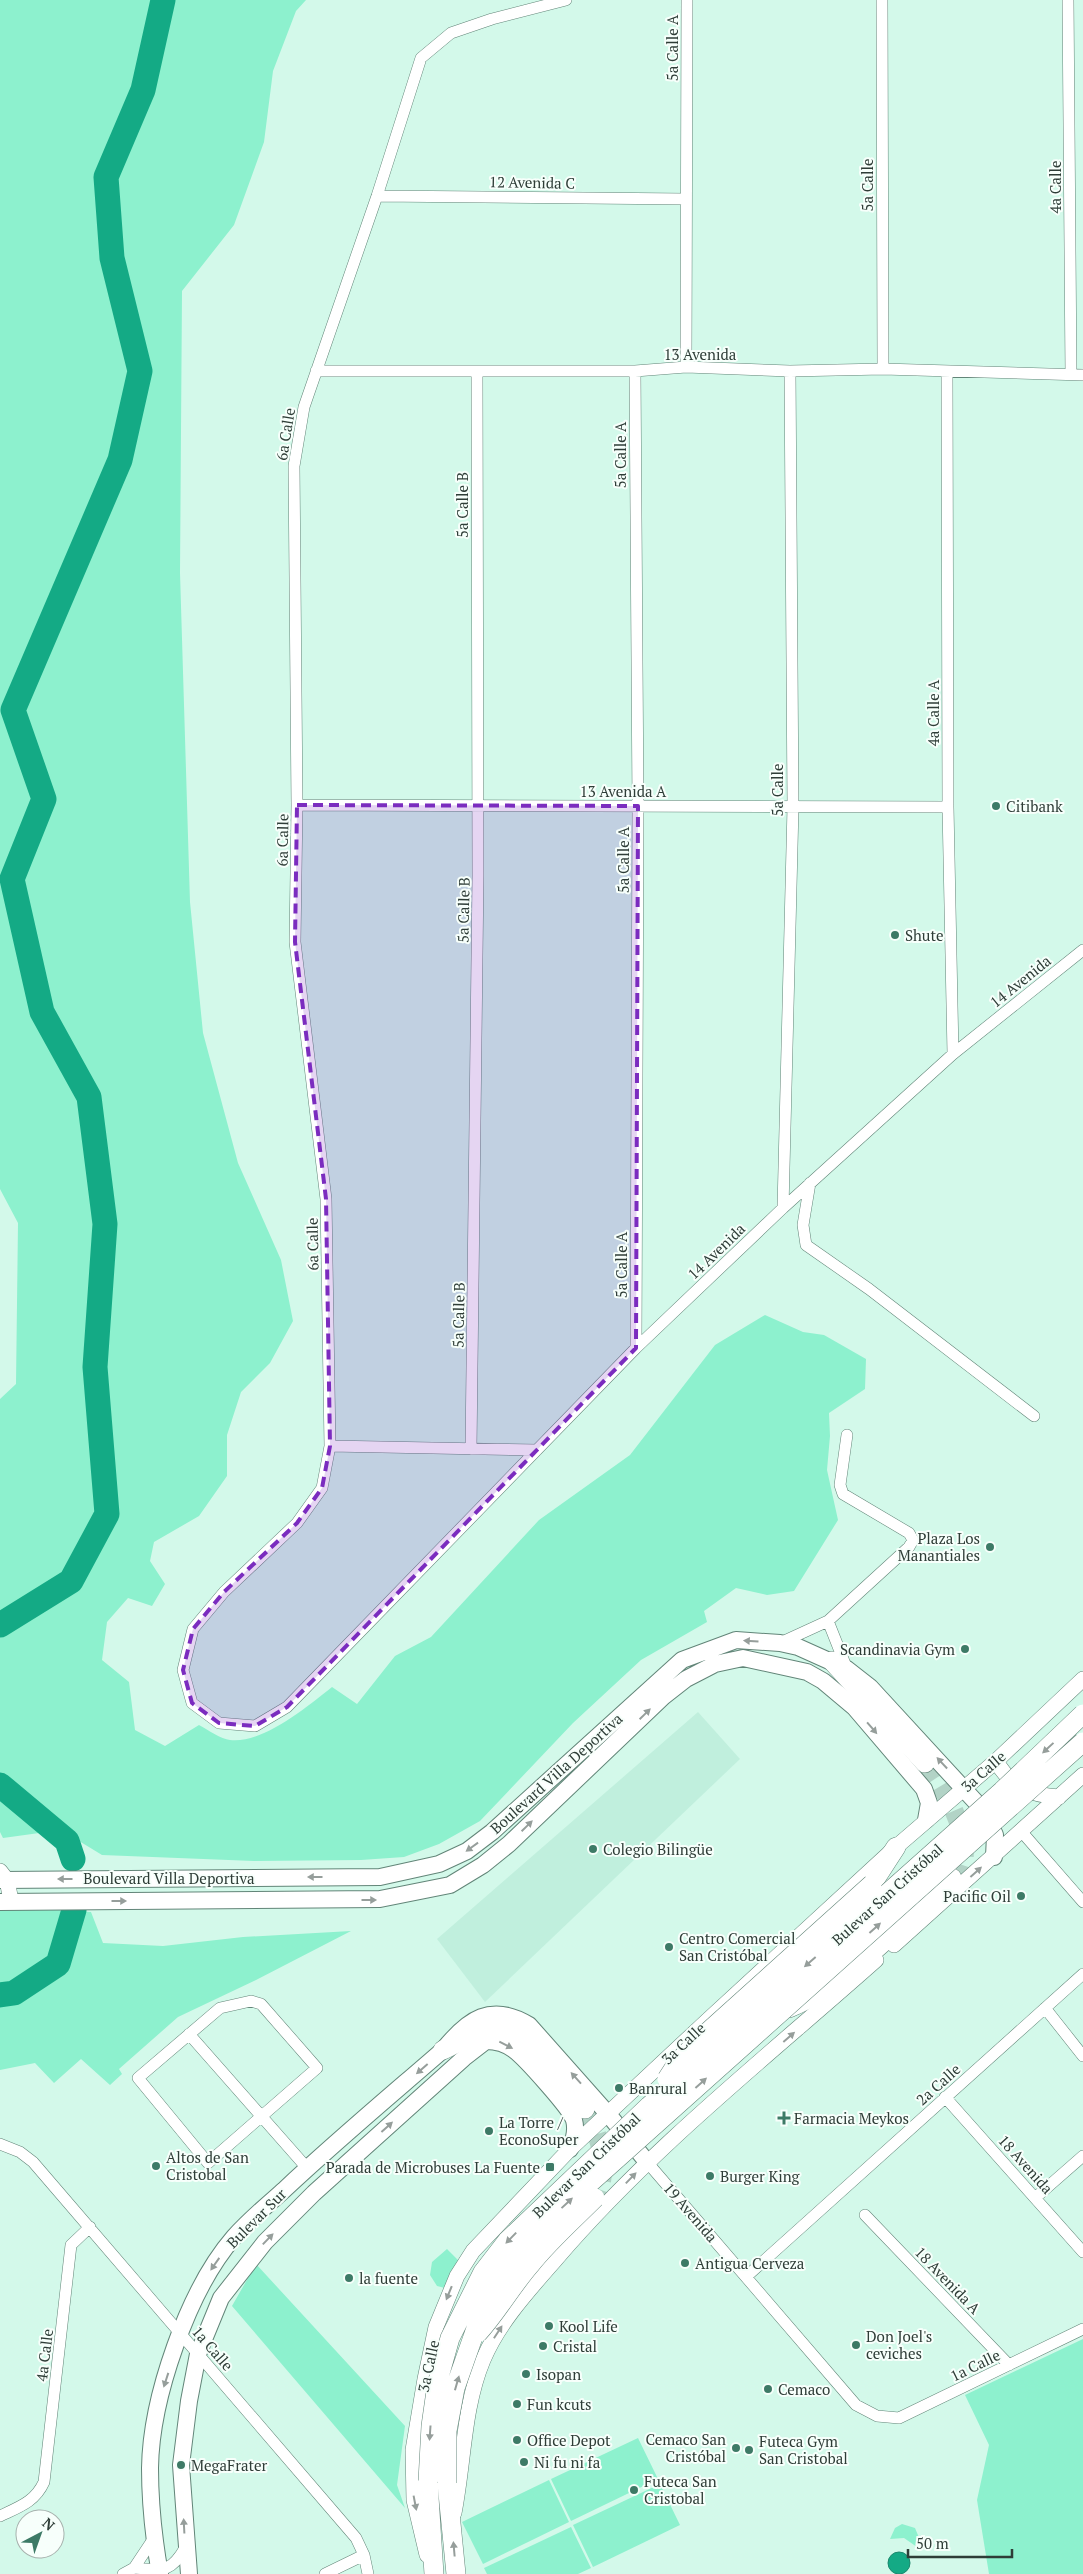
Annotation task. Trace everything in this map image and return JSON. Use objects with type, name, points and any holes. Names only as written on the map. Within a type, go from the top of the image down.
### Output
[{"type":"main road","name":"Boulevard Villa Deportiva","points":[[2,1877],[380,1877],[439,1864],[467,1851],[492,1832],[682,1660],[736,1640],[780,1643],[814,1653],[840,1665],[870,1687],[965,1788],[985,1812],[994,1835],[994,1856]]},
{"type":"main road","name":"Boulevard Villa Deportiva","points":[[5,1901],[380,1900],[450,1885],[483,1865],[509,1844],[663,1697],[686,1679],[715,1664],[743,1658],[792,1667],[807,1672],[823,1681],[854,1707],[924,1789],[929,1803],[926,1820]]},
{"type":"main road","points":[[840,1665],[926,1763]]},
{"type":"main road","name":"Bulevar San Cristóbal","points":[[433,2574],[428,2481],[430,2426],[437,2384],[450,2338],[483,2272],[507,2242],[649,2106],[995,1797],[1083,1714]]},
{"type":"main road","points":[[611,1723],[622,1736]]},
{"type":"main road","name":"Bulevar San Cristóbal","points":[[456,2574],[447,2483],[448,2431],[455,2388],[469,2343],[486,2300],[502,2275],[563,2207],[1083,1742]]},
{"type":"main road","points":[[649,2106],[678,2062],[701,2038],[872,1884],[896,1847]]},
{"type":"main road","points":[[781,2011],[804,2002],[844,1975],[952,1878]]},
{"type":"main road","name":"Bulevar Sur","points":[[160,2572],[154,2538],[150,2468],[156,2415],[180,2333],[211,2268],[234,2236],[307,2168],[443,2050],[459,2031],[486,2015],[502,2014]]},
{"type":"main road","name":"19 Avenida","points":[[502,2014],[517,2018],[529,2026],[608,2114],[648,2162]]},
{"type":"main road","points":[[443,2050],[487,2029],[510,2031],[518,2036],[585,2109]]},
{"type":"main road","name":"Bulevar Sur","points":[[189,2574],[185,2548],[181,2465],[189,2401],[198,2354],[221,2298],[265,2242],[314,2193],[464,2058],[486,2041],[500,2042],[515,2050],[570,2111],[575,2128],[575,2137],[570,2149]]},
{"type":"main road","points":[[469,2343],[492,2318],[507,2293],[531,2262],[595,2198]]},
{"type":"street","points":[[552,2],[566,0]]},
{"type":"street","name":"5a Calle A","points":[[686,367],[687,0]]},
{"type":"street","name":"5a Calle","points":[[882,0],[883,369]]},
{"type":"street","name":"4a Calle","points":[[1068,0],[1077,374]]},
{"type":"street","name":"6a Calle","points":[[537,1450],[287,1707],[254,1726],[219,1723],[192,1703],[183,1670],[193,1628],[224,1592],[297,1524],[322,1488],[330,1446],[326,1199],[295,942],[297,805],[294,466],[304,407],[377,196],[421,58],[451,33],[552,2]]},
{"type":"street","name":"12 Avenida C","points":[[377,196],[686,199]]},
{"type":"street","name":"13 Avenida","points":[[316,371],[635,371],[686,367],[790,371],[883,369],[1077,374]]},
{"type":"street","name":"5a Calle B","points":[[471,1449],[478,806],[477,371]]},
{"type":"street","name":"5a Calle A","points":[[635,371],[638,806],[636,1348]]},
{"type":"street","name":"5a Calle","points":[[782,1208],[793,807],[790,371]]},
{"type":"street","name":"4a Calle A","points":[[947,372],[948,807],[953,1054]]},
{"type":"street","name":"13 Avenida A","points":[[297,805],[948,807]]},
{"type":"street","name":"14 Avenida","points":[[537,1450],[636,1348],[782,1208],[953,1054],[1083,950]]},
{"type":"street","points":[[810,1183],[802,1225],[803,1238],[806,1245],[869,1290],[1034,1416]]},
{"type":"street","points":[[780,1643],[828,1621],[909,1547],[914,1540],[909,1533],[844,1494],[840,1485],[847,1435]]},
{"type":"street","points":[[330,1446],[537,1450]]},
{"type":"street","points":[[828,1621],[840,1665]]},
{"type":"street","name":"3a Calle","points":[[433,2574],[414,2500],[414,2450],[425,2378],[436,2327],[457,2276],[477,2246],[570,2149],[708,2019],[926,1820],[996,1761],[1083,1679]]},
{"type":"street","points":[[996,1761],[1003,1774],[1027,1792],[1059,1797]]},
{"type":"street","points":[[452,2524],[461,2478],[469,2410],[483,2361],[499,2331],[540,2278],[583,2228],[687,2125],[994,1856],[1083,1775]]},
{"type":"street","points":[[1021,1831],[1083,1902]]},
{"type":"street","points":[[2,1877],[5,1901]]},
{"type":"street","name":"2a Calle","points":[[747,2276],[1083,1974]]},
{"type":"street","points":[[251,2001],[261,2004],[317,2068],[261,2117],[208,2163],[138,2078],[220,2008],[251,2001]]},
{"type":"street","points":[[1045,2008],[1083,2056]]},
{"type":"street","points":[[708,2019],[707,2026],[710,2035],[724,2052],[751,2060],[765,2058]]},
{"type":"street","points":[[189,2034],[307,2168]]},
{"type":"street","name":"18 Avenida","points":[[945,2097],[1083,2252]]},
{"type":"street","name":"1a Calle","points":[[0,2144],[20,2152],[33,2162],[356,2538],[364,2555],[368,2574]]},
{"type":"street","points":[[1035,2198],[1083,2156]]},
{"type":"street","name":"19 Avenida","points":[[648,2162],[856,2405],[877,2416]]},
{"type":"street","name":"18 Avenida A","points":[[865,2215],[1009,2365]]},
{"type":"street","name":"4a Calle","points":[[0,2516],[29,2502],[39,2492],[44,2482],[72,2245],[90,2228]]},
{"type":"street","points":[[477,2246],[522,2281],[540,2278]]},
{"type":"street","name":"1a Calle","points":[[877,2416],[899,2418],[1083,2329]]},
{"type":"street","points":[[123,2574],[134,2568],[154,2538]]},
{"type":"street","points":[[134,2568],[160,2572],[174,2565],[185,2548]]},
{"type":"street","points":[[325,2574],[364,2555]]},
{"type":"highlighted area","points":[[297,805],[638,806],[636,1348],[287,1707],[255,1726],[219,1723],[192,1703],[183,1670],[193,1629],[224,1592],[297,1523],[322,1488],[330,1446],[326,1199],[295,942]]},
{"type":"shaded area","points":[[0,0],[306,0],[296,11],[273,71],[264,142],[234,225],[182,291],[180,573],[190,902],[203,1033],[238,1163],[281,1260],[293,1321],[270,1363],[241,1392],[227,1435],[227,1476],[199,1516],[154,1542],[150,1561],[165,1584],[152,1606],[128,1598],[107,1622],[102,1660],[129,1682],[135,1730],[165,1746],[199,1725],[226,1739],[243,1740],[270,1730],[284,1722],[332,1687],[357,1704],[395,1656],[431,1637],[539,1520],[630,1455],[715,1345],[765,1315],[803,1332],[824,1335],[866,1359],[865,1389],[829,1413],[830,1436],[827,1470],[838,1520],[794,1591],[767,1595],[736,1588],[704,1611],[707,1622],[641,1660],[573,1723],[480,1821],[439,1844],[404,1857],[361,1860],[254,1861],[102,1855],[61,1830],[3,1838],[0,1832],[0,1399],[16,1384],[18,1223],[0,1189]]},
{"type":"shaded area","name":"Colegio Bilingüe","points":[[698,1712],[740,1759],[485,2002],[437,1939]]},
{"type":"shaded area","points":[[39,1908],[91,1912],[103,1943],[163,1946],[243,1937],[351,1931],[256,1980],[178,2017],[119,2069],[122,2074],[110,2085],[81,2059],[54,2083],[35,2063],[0,2070],[0,1911]]},
{"type":"shaded area","name":"la fuente","points":[[447,2249],[461,2263],[445,2288],[437,2286],[430,2275],[432,2262]]},
{"type":"shaded area","points":[[256,2264],[405,2426],[397,2485],[405,2508],[232,2306]]},
{"type":"shaded area","points":[[1083,2339],[1083,2574],[989,2574],[977,2500],[989,2445],[965,2395]]},
{"type":"shaded area","points":[[638,2438],[658,2479],[571,2521],[551,2479]]},
{"type":"shaded area","points":[[549,2480],[569,2522],[483,2564],[462,2522]]},
{"type":"shaded area","points":[[660,2484],[680,2525],[593,2567],[573,2525]]},
{"type":"shaded area","points":[[902,2524],[915,2528],[920,2540],[917,2547],[904,2538],[890,2539],[895,2528]]},
{"type":"shaded area","points":[[571,2527],[591,2568],[578,2574],[487,2574],[484,2568]]},
{"type":"shaded area","points":[[895,2552],[903,2552],[910,2559],[910,2567],[903,2574],[895,2574],[888,2567],[888,2559]]},
{"type":"waterway","points":[[0,1625],[71,1581],[107,1514],[95,1367],[105,1224],[89,1097],[42,1012],[12,879],[44,799],[13,710],[120,460],[140,371],[112,258],[106,177],[143,90],[163,0]]},
{"type":"waterway","points":[[0,1785],[67,1841],[73,1859]]},
{"type":"waterway","points":[[0,1995],[14,1993],[58,1964],[74,1910]]},
{"type":"tunnel","points":[[925,1763],[948,1798],[960,1826],[964,1854],[962,1866],[952,1878]]},
{"type":"tunnel","points":[[585,2109],[595,2130],[602,2153],[602,2176],[595,2198]]},
{"type":"place","name":"Citibank","points":[[996,806]]},
{"type":"place","name":"Shute","points":[[895,935]]},
{"type":"place","name":"Plaza Los Manantiales","points":[[990,1547]]},
{"type":"place","name":"Scandinavia Gym","points":[[965,1649]]},
{"type":"place","name":"Colegio Bilingüe","points":[[593,1849]]},
{"type":"place","name":"Pacific Oil","points":[[1021,1896]]},
{"type":"place","name":"Centro Comercial San Cristóbal","points":[[669,1947]]},
{"type":"place","name":"Banrural","points":[[619,2088]]},
{"type":"place","name":"Farmacia Meykos","points":[[784,2118]]},
{"type":"place","name":"La Torre / EconoSuper","points":[[489,2131]]},
{"type":"place","name":"Altos de San Cristobal","points":[[156,2166]]},
{"type":"place","name":"Parada de Microbuses La Fuente","points":[[550,2167]]},
{"type":"place","name":"Burger King","points":[[710,2176]]},
{"type":"place","name":"Antigua Cerveza","points":[[685,2263]]},
{"type":"place","name":"la fuente","points":[[349,2278]]},
{"type":"place","name":"Kool Life","points":[[549,2326]]},
{"type":"place","name":"Don Joel's ceviches","points":[[856,2345]]},
{"type":"place","name":"Cristal","points":[[543,2346]]},
{"type":"place","name":"Isopan","points":[[526,2374]]},
{"type":"place","name":"Cemaco","points":[[768,2389]]},
{"type":"place","name":"Fun kcuts","points":[[517,2404]]},
{"type":"place","name":"Office Depot","points":[[517,2440]]},
{"type":"place","name":"Cemaco San Cristóbal","points":[[736,2448]]},
{"type":"place","name":"Futeca Gym San Cristobal","points":[[749,2450]]},
{"type":"place","name":"Ni fu ni fa","points":[[524,2462]]},
{"type":"place","name":"MegaFrater","points":[[181,2465]]},
{"type":"place","name":"Futeca San Cristobal","points":[[634,2490]]}]
